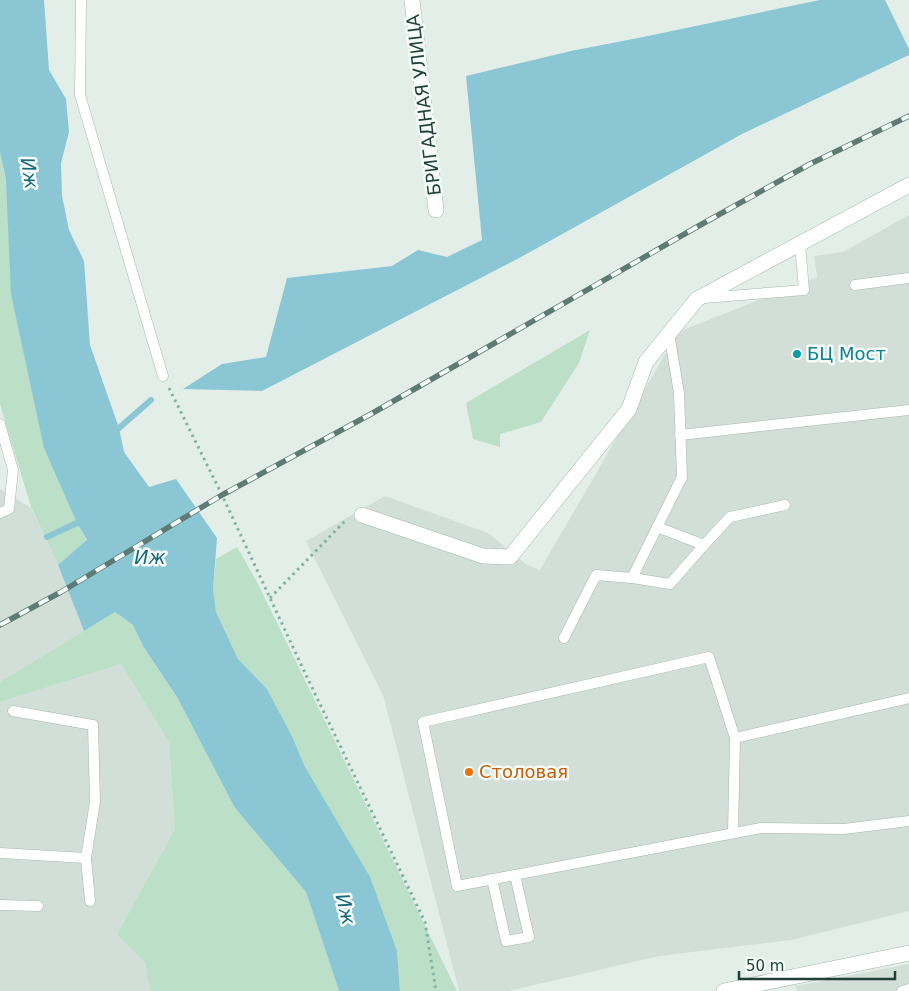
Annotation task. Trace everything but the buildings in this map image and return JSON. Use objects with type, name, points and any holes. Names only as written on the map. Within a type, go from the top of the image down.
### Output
[{"type":"street","name":"БРИГАДНАЯ УЛИЦА","points":[[412,0],[436,210]]},
{"type":"street","points":[[362,515],[483,556],[510,557],[629,409],[646,362],[697,299],[909,185]]},
{"type":"street","points":[[724,991],[780,985],[909,953]]},
{"type":"lane","points":[[81,0],[80,96],[163,376]]},
{"type":"lane","points":[[697,299],[804,290],[800,244]]},
{"type":"lane","points":[[855,285],[909,278]]},
{"type":"lane","points":[[632,578],[682,477],[679,393],[669,333]]},
{"type":"lane","points":[[680,435],[909,410]]},
{"type":"lane","points":[[0,424],[13,470],[9,509],[0,513]]},
{"type":"lane","points":[[564,638],[596,575],[670,584],[730,517],[785,504]]},
{"type":"lane","points":[[657,527],[704,545]]},
{"type":"lane","points":[[734,833],[735,738],[710,657],[423,722],[457,886],[761,828],[844,829],[909,820]]},
{"type":"lane","points":[[735,738],[909,698]]},
{"type":"lane","points":[[13,711],[93,724],[95,802],[86,858],[90,901]]},
{"type":"lane","points":[[0,853],[86,858]]},
{"type":"lane","points":[[492,879],[506,941],[529,937],[515,875]]},
{"type":"lane","points":[[0,905],[38,906]]},
{"type":"lane","points":[[902,991],[909,989]]},
{"type":"path","points":[[163,376],[222,495],[425,922],[436,991]]},
{"type":"path","points":[[270,598],[352,514],[362,515]]},
{"type":"shaded area","points":[[909,215],[909,911],[791,940],[659,956],[509,991],[459,991],[383,695],[306,541],[385,496],[488,533],[527,565],[540,570],[678,332],[817,277],[814,256],[843,252]]},
{"type":"shaded area","points":[[0,489],[31,508],[58,565],[84,631],[0,682]]},
{"type":"shaded area","points":[[121,664],[169,742],[175,829],[117,934],[145,962],[150,991],[0,991],[0,702]]},
{"type":"shaded area","points":[[909,964],[909,991],[797,991],[796,986]]},
{"type":"green space","points":[[0,152],[77,523],[87,541],[58,565],[31,507],[0,404]]},
{"type":"green space","points":[[590,330],[579,363],[541,422],[500,434],[500,447],[473,439],[466,403]]},
{"type":"green space","points":[[237,547],[257,582],[457,991],[400,991],[397,951],[305,767],[292,736],[267,689],[238,659],[216,612],[213,589],[216,559]]},
{"type":"green space","points":[[115,612],[133,625],[143,646],[177,697],[235,808],[306,892],[339,991],[150,991],[145,962],[117,934],[175,829],[169,742],[121,664],[0,702],[0,682]]},
{"type":"water","name":"Иж","points":[[0,0],[44,0],[49,70],[66,99],[69,132],[61,163],[62,196],[69,230],[84,261],[90,345],[119,428],[124,452],[149,487],[176,479],[217,538],[213,589],[216,612],[238,659],[267,689],[292,736],[305,767],[370,877],[397,951],[400,991],[339,991],[306,892],[235,808],[177,697],[143,646],[133,625],[115,612],[84,631],[58,565],[87,540],[77,523],[44,448],[11,294],[6,180],[0,152]]},
{"type":"water","points":[[820,0],[885,0],[909,49],[909,55],[742,134],[521,257],[262,391],[183,389],[222,364],[266,357],[287,278],[392,266],[418,250],[447,257],[482,240],[466,76],[571,51]]},
{"type":"waterway","points":[[119,428],[151,400]]},
{"type":"waterway","points":[[47,537],[77,523]]},
{"type":"railway","points":[[0,625],[61,592],[222,495],[371,414],[702,224],[810,164],[909,116]]},
{"type":"place","name":"БЦ Мост","points":[[797,354]]},
{"type":"place","name":"Столовая","points":[[469,772]]}]
